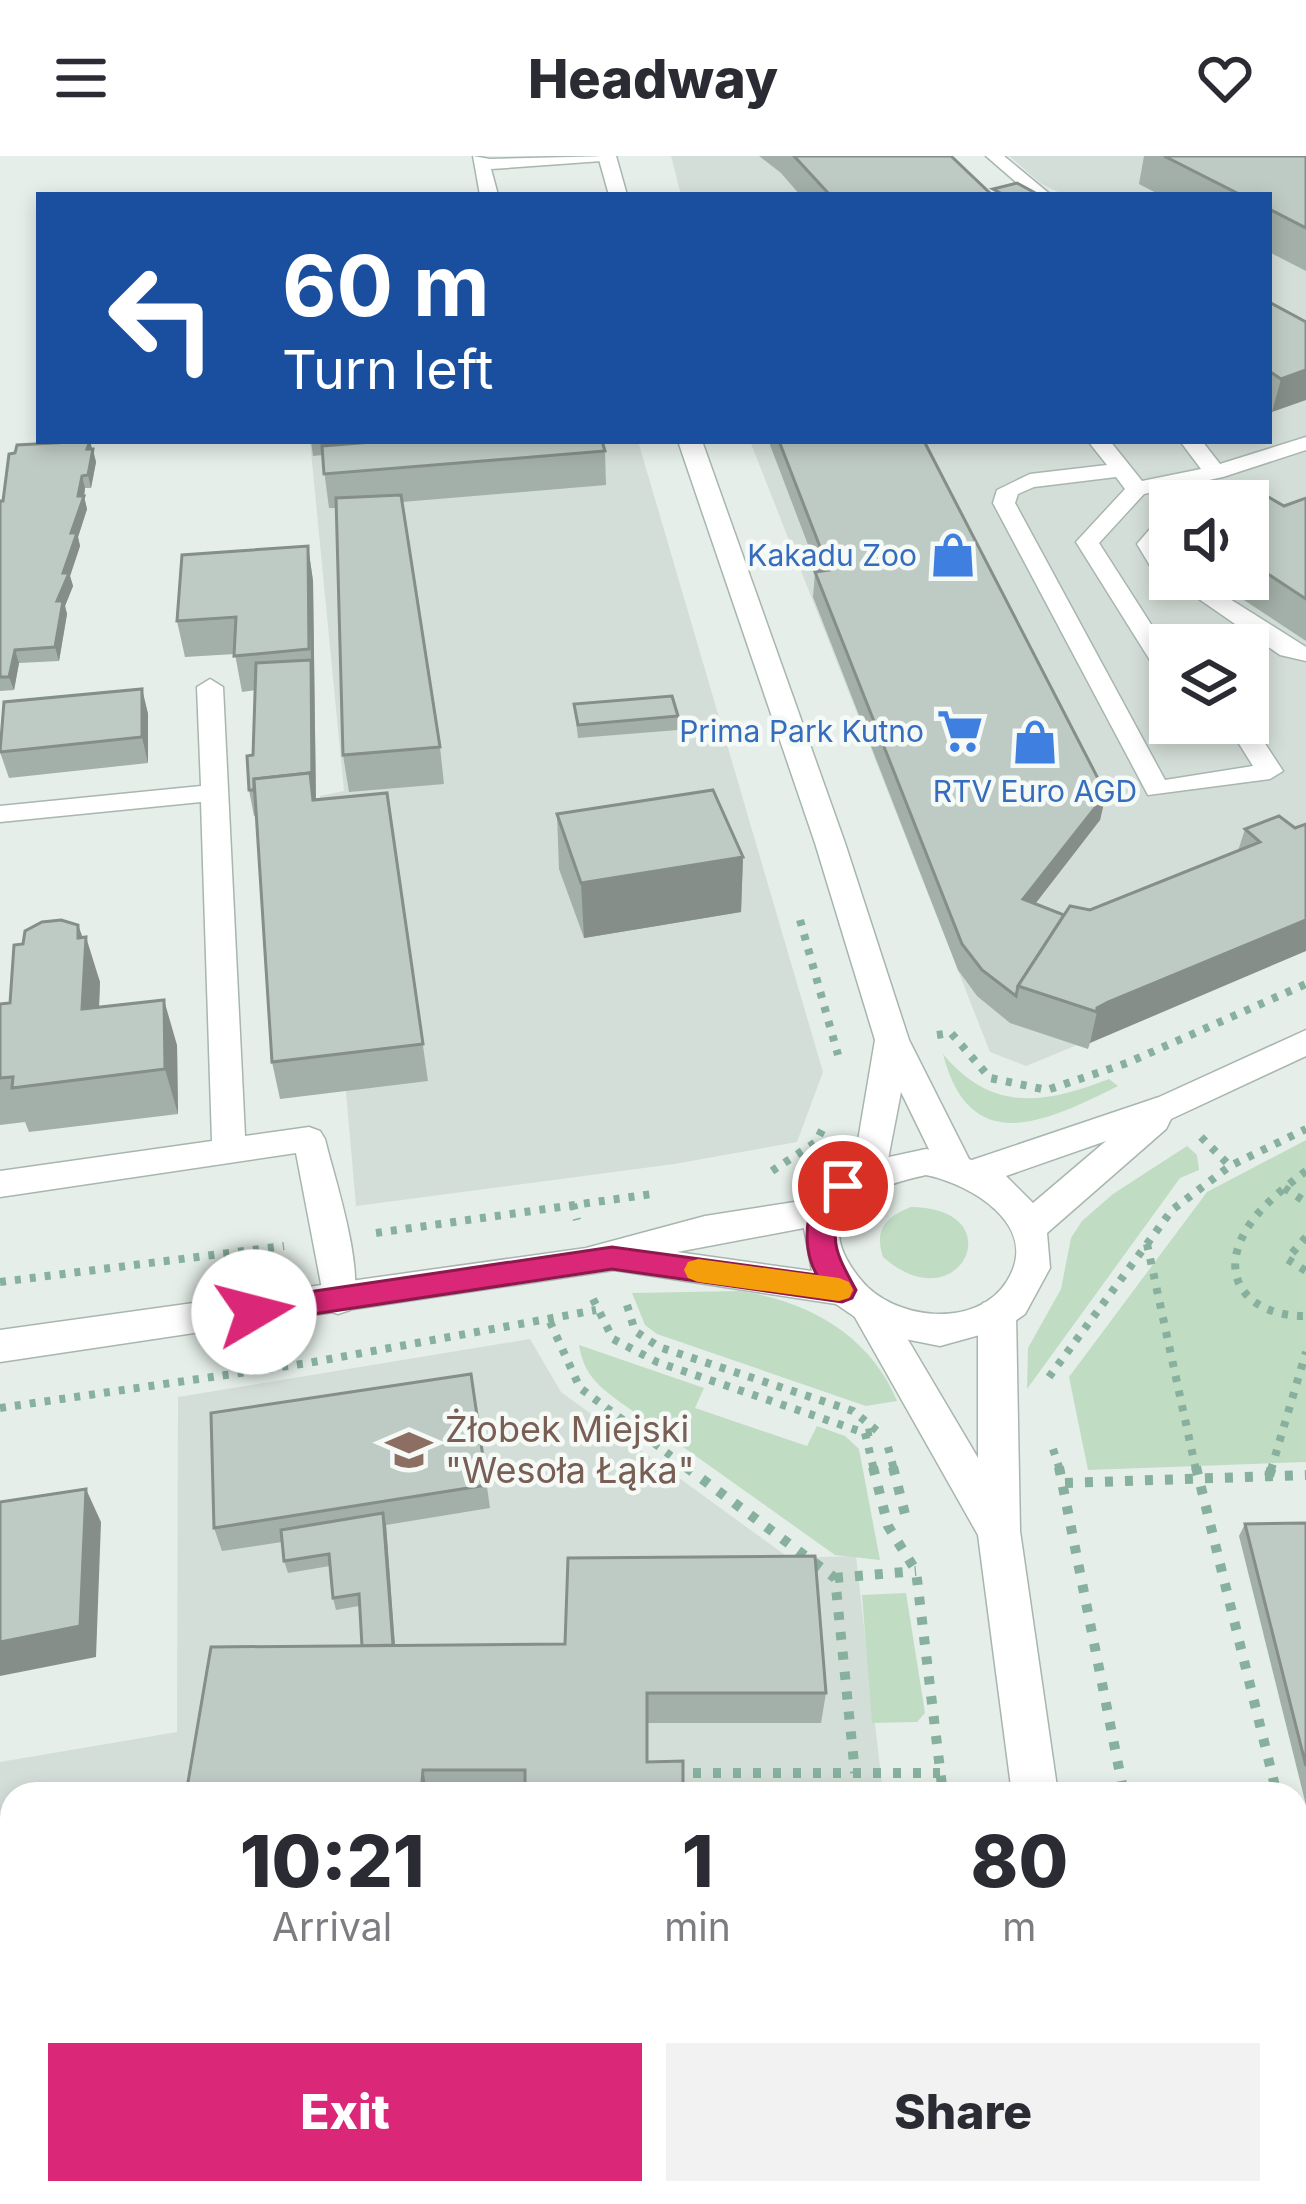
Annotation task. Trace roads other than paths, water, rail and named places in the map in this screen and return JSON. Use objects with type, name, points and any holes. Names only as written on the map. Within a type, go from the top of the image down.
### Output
[{"type":"street","points":[[604,156],[617,192]]},
{"type":"street","points":[[691,444],[830,843],[892,1040],[964,1170]]},
{"type":"street","points":[[872,1170],[892,1040]]},
{"type":"street","points":[[964,1170],[1171,1106],[1306,1042]]},
{"type":"street","points":[[1030,1227],[1171,1106]]},
{"type":"street","points":[[612,1258],[856,1301],[896,1323],[936,1329],[975,1324],[997,1314],[1024,1290],[1036,1259],[1030,1227],[1014,1202],[964,1170],[926,1162],[872,1170],[843,1186],[824,1211],[822,1251],[856,1301],[933,1417],[999,1531]]},
{"type":"street","points":[[0,1346],[612,1258],[705,1230],[824,1211]]},
{"type":"street","points":[[997,1314],[999,1531],[1033,1782]]},
{"type":"lane","points":[[488,192],[482,160],[604,156]]},
{"type":"lane","points":[[994,156],[1038,192]]},
{"type":"lane","points":[[1253,744],[1270,771],[1157,789],[1004,503],[1008,490],[1030,481],[1215,472],[1306,443]]},
{"type":"lane","points":[[1101,444],[1128,479]]},
{"type":"lane","points":[[1193,444],[1215,472]]},
{"type":"lane","points":[[1208,480],[1215,472]]},
{"type":"lane","points":[[1128,479],[1087,542],[1149,640]]},
{"type":"lane","points":[[1214,600],[1289,650],[1306,654]]},
{"type":"lane","points":[[210,687],[229,1151]]},
{"type":"lane","points":[[0,814],[214,793]]},
{"type":"lane","points":[[0,1184],[309,1139],[332,1240],[338,1300]]},
{"type":"place","name":"Kakadu Zoo","points":[[953,555]]},
{"type":"place","name":"Prima Park Kutno","points":[[960,731]]},
{"type":"place","name":"RTV Euro AGD","points":[[1035,742]]},
{"type":"place","name":"Żłobek Miejski \"Wesoła Łąka\"","points":[[409,1450]]}]
